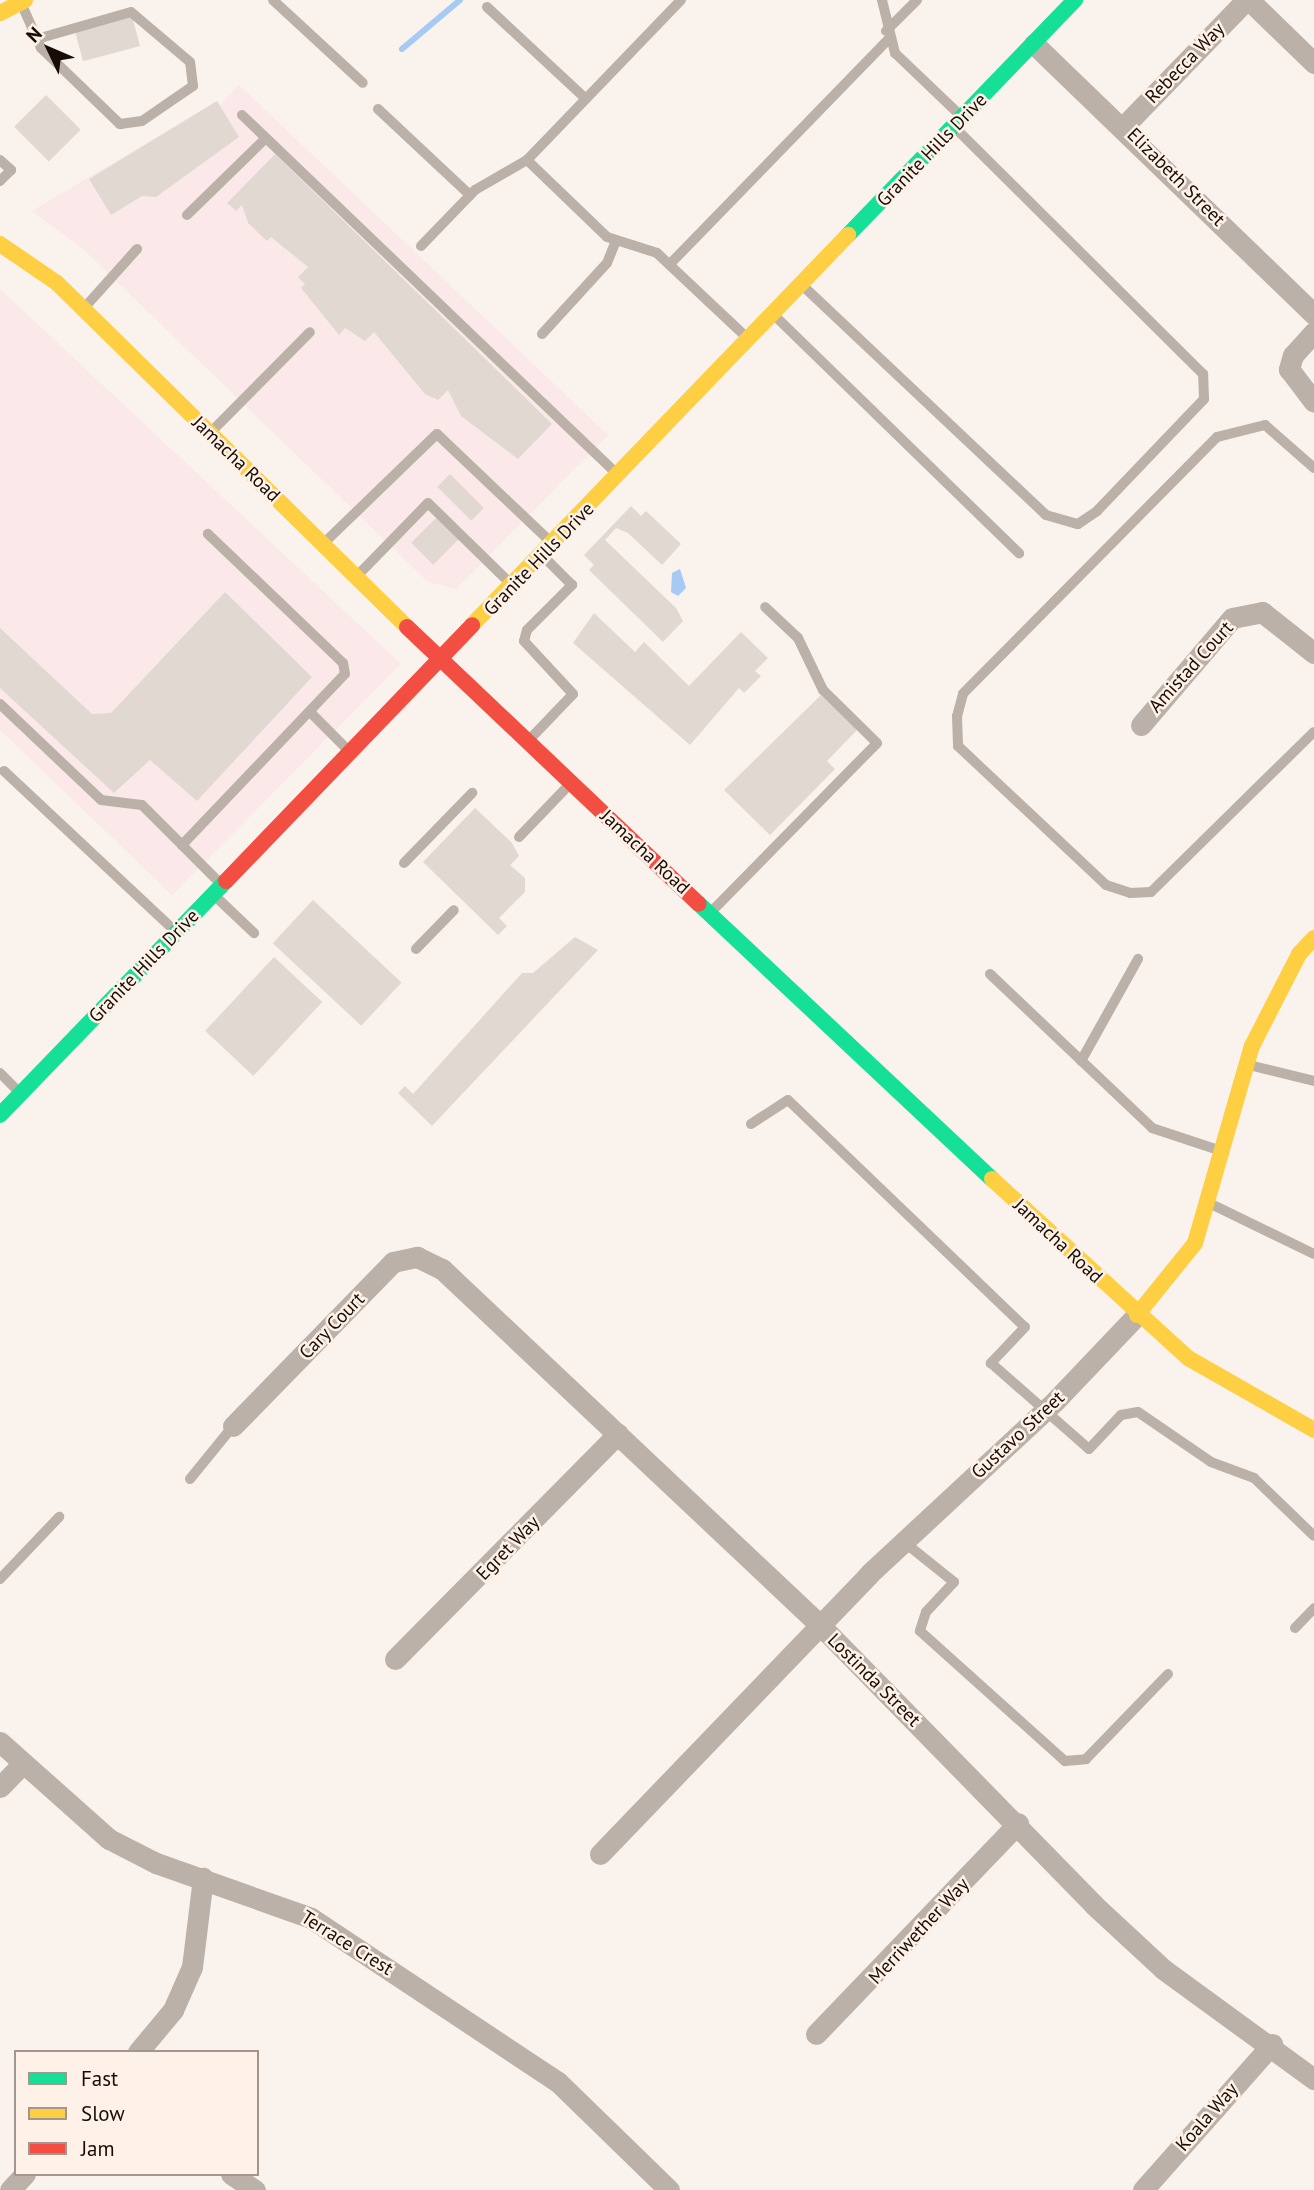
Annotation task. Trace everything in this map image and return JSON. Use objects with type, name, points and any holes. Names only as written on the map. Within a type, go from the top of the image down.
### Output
[{"type":"street","name":"Granite Hills Drive","points":[[0,1115],[619,476],[1075,0]]},
{"type":"street","points":[[1247,0],[1314,63]]},
{"type":"street","name":"Rebecca Way","points":[[1125,125],[1247,0]]},
{"type":"street","points":[[0,13],[23,1]]},
{"type":"street","name":"Elizabeth Street","points":[[1034,44],[1125,125],[1314,314]]},
{"type":"street","name":"Jamacha Road","points":[[0,244],[83,309],[440,660],[1137,1315],[1188,1358],[1314,1430]]},
{"type":"street","points":[[1314,332],[1293,355],[1289,369],[1314,402]]},
{"type":"street","name":"Amistad Court","points":[[1141,725],[1232,618],[1262,612],[1314,653]]},
{"type":"street","name":"Gustavo Street","points":[[600,1854],[904,1542],[1043,1412],[1137,1315],[1195,1242],[1211,1204],[1247,1064],[1265,1012],[1314,937]]},
{"type":"street","name":"Cary Court","points":[[233,1426],[393,1262],[418,1257],[442,1269]]},
{"type":"street","name":"Lostinda Street","points":[[442,1269],[821,1626],[1163,1969],[1272,2044],[1314,2079]]},
{"type":"street","name":"Egret Way","points":[[395,1660],[618,1433]]},
{"type":"street","name":"Terrace Crest","points":[[0,1742],[109,1839],[203,1878],[312,1918],[558,2082],[669,2190]]},
{"type":"street","points":[[0,1787],[22,1764]]},
{"type":"street","name":"Merriwether Way","points":[[816,2034],[1018,1823]]},
{"type":"street","points":[[140,2050],[173,2010],[192,1967],[203,1878]]},
{"type":"street","name":"Koala Way","points":[[1143,2190],[1272,2044]]},
{"type":"street","points":[[10,2190],[23,2176]]},
{"type":"street","points":[[234,2176],[255,2190]]},
{"type":"lane","points":[[273,0],[363,83]]},
{"type":"lane","points":[[421,246],[470,195],[527,160],[681,0]]},
{"type":"lane","points":[[802,285],[1046,515],[1078,524],[1097,511],[1204,399],[1203,373],[959,122],[887,35],[882,0]]},
{"type":"lane","points":[[670,264],[917,0]]},
{"type":"lane","points":[[23,1],[37,39],[100,105],[128,126],[185,96],[194,70],[131,12],[37,39]]},
{"type":"lane","points":[[488,7],[586,99]]},
{"type":"lane","points":[[378,110],[470,195]]},
{"type":"lane","points":[[242,115],[619,476]]},
{"type":"lane","points":[[187,215],[266,138]]},
{"type":"lane","points":[[0,160],[11,170],[0,181]]},
{"type":"lane","points":[[527,160],[616,241],[644,247],[670,264],[749,340]]},
{"type":"lane","points":[[542,334],[607,262],[616,241]]},
{"type":"lane","points":[[83,309],[137,249]]},
{"type":"lane","points":[[774,315],[1019,553]]},
{"type":"lane","points":[[210,433],[310,332]]},
{"type":"lane","points":[[1314,468],[1265,425],[1217,437],[963,694],[957,716],[958,746],[1106,885],[1130,893],[1151,892],[1314,732]]},
{"type":"lane","points":[[323,544],[437,434],[547,550],[572,585],[527,630],[524,641],[573,694],[528,741]]},
{"type":"lane","points":[[356,577],[428,503],[512,586]]},
{"type":"lane","points":[[182,845],[344,678],[343,663],[208,534]]},
{"type":"lane","points":[[710,913],[877,743],[823,690],[798,638],[765,607]]},
{"type":"lane","points":[[0,704],[101,800],[142,805],[182,845],[254,933]]},
{"type":"lane","points":[[311,713],[351,752]]},
{"type":"lane","points":[[4,771],[177,933]]},
{"type":"lane","points":[[519,837],[571,783]]},
{"type":"lane","points":[[404,863],[472,793]]},
{"type":"lane","points":[[415,949],[454,910]]},
{"type":"lane","points":[[1081,1061],[1138,959]]},
{"type":"lane","points":[[990,974],[1152,1128],[1224,1152]]},
{"type":"lane","points":[[1247,1064],[1314,1081]]},
{"type":"lane","points":[[0,1073],[21,1094]]},
{"type":"lane","points":[[751,1124],[788,1100],[1026,1327],[991,1363],[1043,1412],[1090,1449],[1121,1415],[1138,1412],[1211,1462],[1254,1478],[1314,1536]]},
{"type":"lane","points":[[1211,1204],[1314,1254]]},
{"type":"lane","points":[[190,1479],[233,1426]]},
{"type":"lane","points":[[0,1579],[60,1517]]},
{"type":"lane","points":[[904,1542],[954,1582],[926,1612],[920,1630],[1065,1761],[1086,1759],[1168,1674]]},
{"type":"lane","points":[[1295,1628],[1314,1608]]},
{"type":"shaded area","points":[[239,85],[608,435],[456,589],[428,582],[82,248],[32,211],[217,101],[220,105]]},
{"type":"shaded area","points":[[0,289],[401,664],[172,895],[0,730]]},
{"type":"water","points":[[680,569],[686,588],[678,596],[671,592],[672,573]]},
{"type":"building","points":[[132,16],[140,46],[83,61],[75,31]]},
{"type":"building","points":[[46,95],[81,130],[49,161],[14,127]]},
{"type":"building","points":[[217,101],[239,137],[156,197],[142,196],[111,215],[89,179]]},
{"type":"building","points":[[275,154],[552,424],[518,459],[461,416],[448,390],[438,400],[425,394],[374,332],[365,341],[345,328],[339,335],[301,288],[305,284],[298,277],[308,267],[271,237],[267,241],[248,223],[242,205],[236,211],[227,203]]},
{"type":"building","points":[[450,474],[484,508],[471,521],[437,487]]},
{"type":"building","points":[[631,506],[641,516],[646,511],[681,544],[662,565],[628,533],[616,528],[605,540],[676,608],[683,621],[663,642],[589,570],[594,565],[584,555]]},
{"type":"building","points":[[443,511],[465,533],[433,565],[411,543]]},
{"type":"building","points":[[225,592],[312,677],[197,801],[150,760],[114,793],[0,688],[0,628],[92,714],[111,713]]},
{"type":"building","points":[[594,613],[635,652],[644,642],[689,686],[741,632],[768,658],[755,671],[761,676],[744,693],[739,688],[690,745],[573,643]]},
{"type":"building","points":[[821,695],[857,730],[827,761],[835,769],[770,835],[724,790]]},
{"type":"building","points":[[475,808],[512,843],[519,856],[510,865],[525,878],[525,892],[499,918],[507,926],[498,935],[423,862]]},
{"type":"building","points":[[313,900],[401,983],[361,1026],[273,943]]},
{"type":"building","points":[[575,937],[598,950],[432,1126],[398,1093],[405,1086],[413,1094],[522,973],[533,973]]},
{"type":"building","points":[[274,957],[322,1002],[253,1076],[205,1031]]},
{"type":"waterway","points":[[402,49],[460,0]]},
{"type":"traffic: fast","points":[[848,235],[1075,0]]},
{"type":"traffic: fast","points":[[0,1115],[226,881]]},
{"type":"traffic: fast","points":[[699,904],[992,1179]]},
{"type":"traffic: slow","points":[[0,13],[25,0]]},
{"type":"traffic: slow","points":[[472,625],[848,235]]},
{"type":"traffic: slow","points":[[0,244],[57,283],[407,627]]},
{"type":"traffic: slow","points":[[1137,1315],[1195,1243],[1252,1046],[1299,954],[1314,938]]},
{"type":"traffic: slow","points":[[992,1179],[1188,1358],[1314,1430]]},
{"type":"traffic: jam","points":[[226,881],[472,625]]},
{"type":"traffic: jam","points":[[407,627],[699,904]]}]
